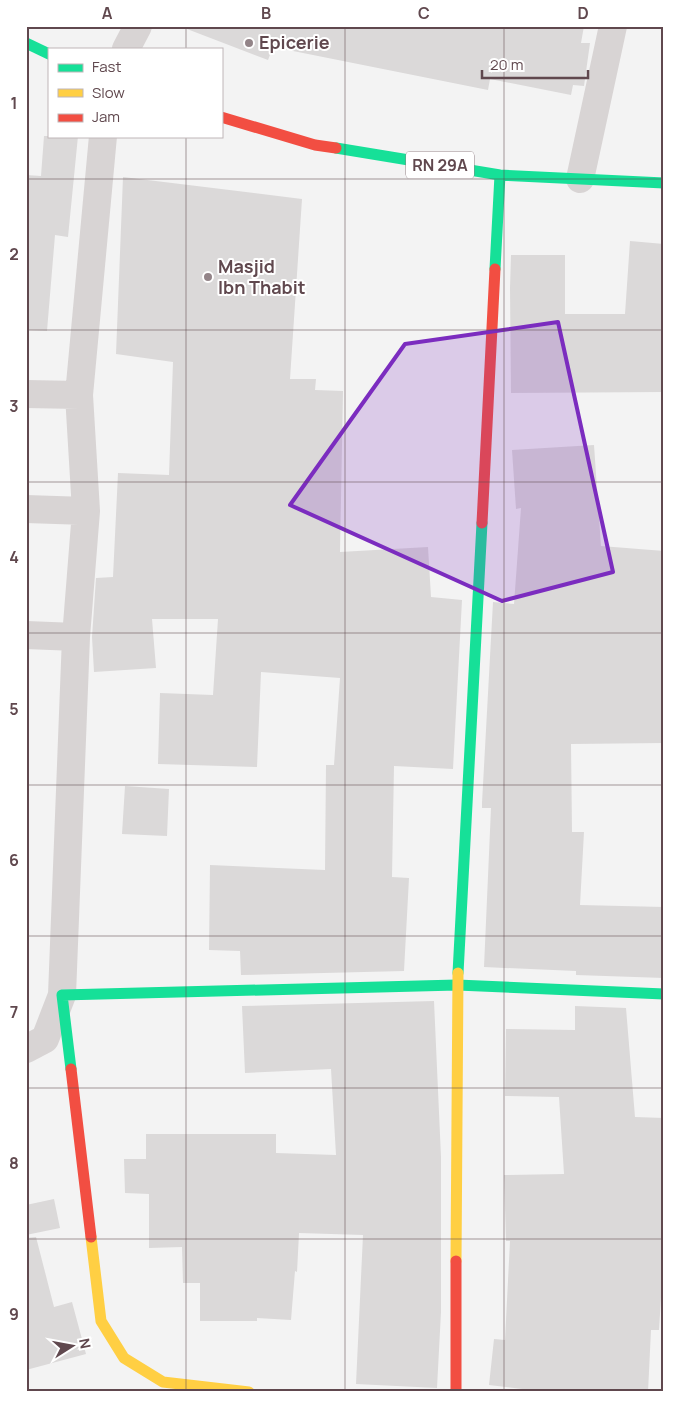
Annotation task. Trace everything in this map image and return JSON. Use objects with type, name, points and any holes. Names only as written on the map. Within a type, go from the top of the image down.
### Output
[{"type":"street","points":[[127,48],[138,26]]},
{"type":"street","points":[[580,179],[613,26]]},
{"type":"street","points":[[26,43],[48,54]]},
{"type":"street","name":"RN 29A","points":[[222,117],[315,145],[500,174],[664,183]]},
{"type":"street","points":[[103,138],[79,396],[86,511],[76,637],[62,995],[101,1321],[124,1358],[164,1382],[249,1392]]},
{"type":"street","points":[[456,1392],[457,985],[500,174]]},
{"type":"street","points":[[26,394],[79,396]]},
{"type":"street","points":[[26,509],[86,511]]},
{"type":"street","points":[[26,635],[76,637]]},
{"type":"street","points":[[62,995],[457,985],[664,994]]},
{"type":"street","points":[[26,1049],[45,1039],[62,995]]},
{"type":"highlighted area","points":[[558,322],[613,572],[502,601],[290,505],[405,344]]},
{"type":"building","points":[[187,26],[584,26],[581,43],[590,43],[584,86],[573,85],[571,95],[490,79],[488,90],[273,47],[268,60],[187,29]]},
{"type":"building","points":[[44,136],[48,136],[48,138],[78,138],[68,237],[55,235],[47,331],[26,330],[26,175],[41,176]]},
{"type":"building","points":[[123,177],[302,199],[290,379],[316,379],[315,390],[343,391],[340,552],[428,547],[431,597],[462,600],[453,769],[394,766],[392,877],[409,878],[404,971],[241,975],[240,951],[209,950],[210,865],[325,870],[326,765],[334,765],[340,678],[261,672],[257,767],[158,764],[160,693],[213,695],[218,619],[152,619],[156,668],[94,672],[92,637],[96,578],[113,577],[118,473],[169,475],[173,362],[116,354]]},
{"type":"building","points":[[630,241],[664,244],[664,392],[511,393],[511,255],[565,255],[565,314],[625,314]]},
{"type":"building","points":[[594,445],[601,546],[664,551],[664,743],[571,744],[572,832],[584,832],[580,905],[664,907],[664,978],[576,975],[576,971],[484,967],[491,808],[482,808],[482,803],[493,602],[514,604],[521,508],[516,509],[512,450]]},
{"type":"building","points":[[125,786],[169,789],[167,836],[122,834]]},
{"type":"building","points":[[434,1001],[441,1157],[441,1312],[437,1388],[356,1384],[363,1235],[299,1233],[297,1272],[295,1271],[291,1320],[257,1318],[257,1321],[200,1321],[200,1283],[183,1283],[182,1247],[149,1248],[149,1194],[125,1193],[124,1159],[146,1159],[146,1134],[276,1134],[276,1153],[336,1155],[331,1069],[245,1073],[242,1006]]},
{"type":"building","points":[[575,1006],[626,1008],[635,1117],[664,1118],[664,1249],[659,1330],[651,1330],[648,1392],[546,1392],[489,1385],[494,1339],[505,1340],[510,1241],[506,1241],[504,1175],[564,1174],[559,1097],[505,1096],[506,1029],[575,1030]]},
{"type":"building","points":[[54,1199],[60,1228],[26,1235],[26,1205]]},
{"type":"building","points":[[36,1237],[54,1307],[72,1302],[86,1354],[26,1370],[26,1238]]},
{"type":"traffic: fast","points":[[26,43],[48,54]]},
{"type":"traffic: fast","points":[[336,148],[500,175],[664,183]]},
{"type":"traffic: fast","points":[[495,269],[500,175]]},
{"type":"traffic: fast","points":[[458,973],[482,523]]},
{"type":"traffic: fast","points":[[71,1069],[62,995],[457,985],[664,994]]},
{"type":"traffic: slow","points":[[456,1261],[458,973]]},
{"type":"traffic: slow","points":[[91,1237],[101,1321],[124,1358],[163,1382],[249,1392]]},
{"type":"traffic: jam","points":[[222,117],[315,145],[336,148]]},
{"type":"traffic: jam","points":[[482,523],[495,269]]},
{"type":"traffic: jam","points":[[71,1069],[91,1237]]},
{"type":"traffic: jam","points":[[456,1261],[456,1392]]},
{"type":"place","name":"Epicerie","points":[[249,43]]},
{"type":"place","name":"Masjid Ibn Thabit","points":[[208,277]]}]
